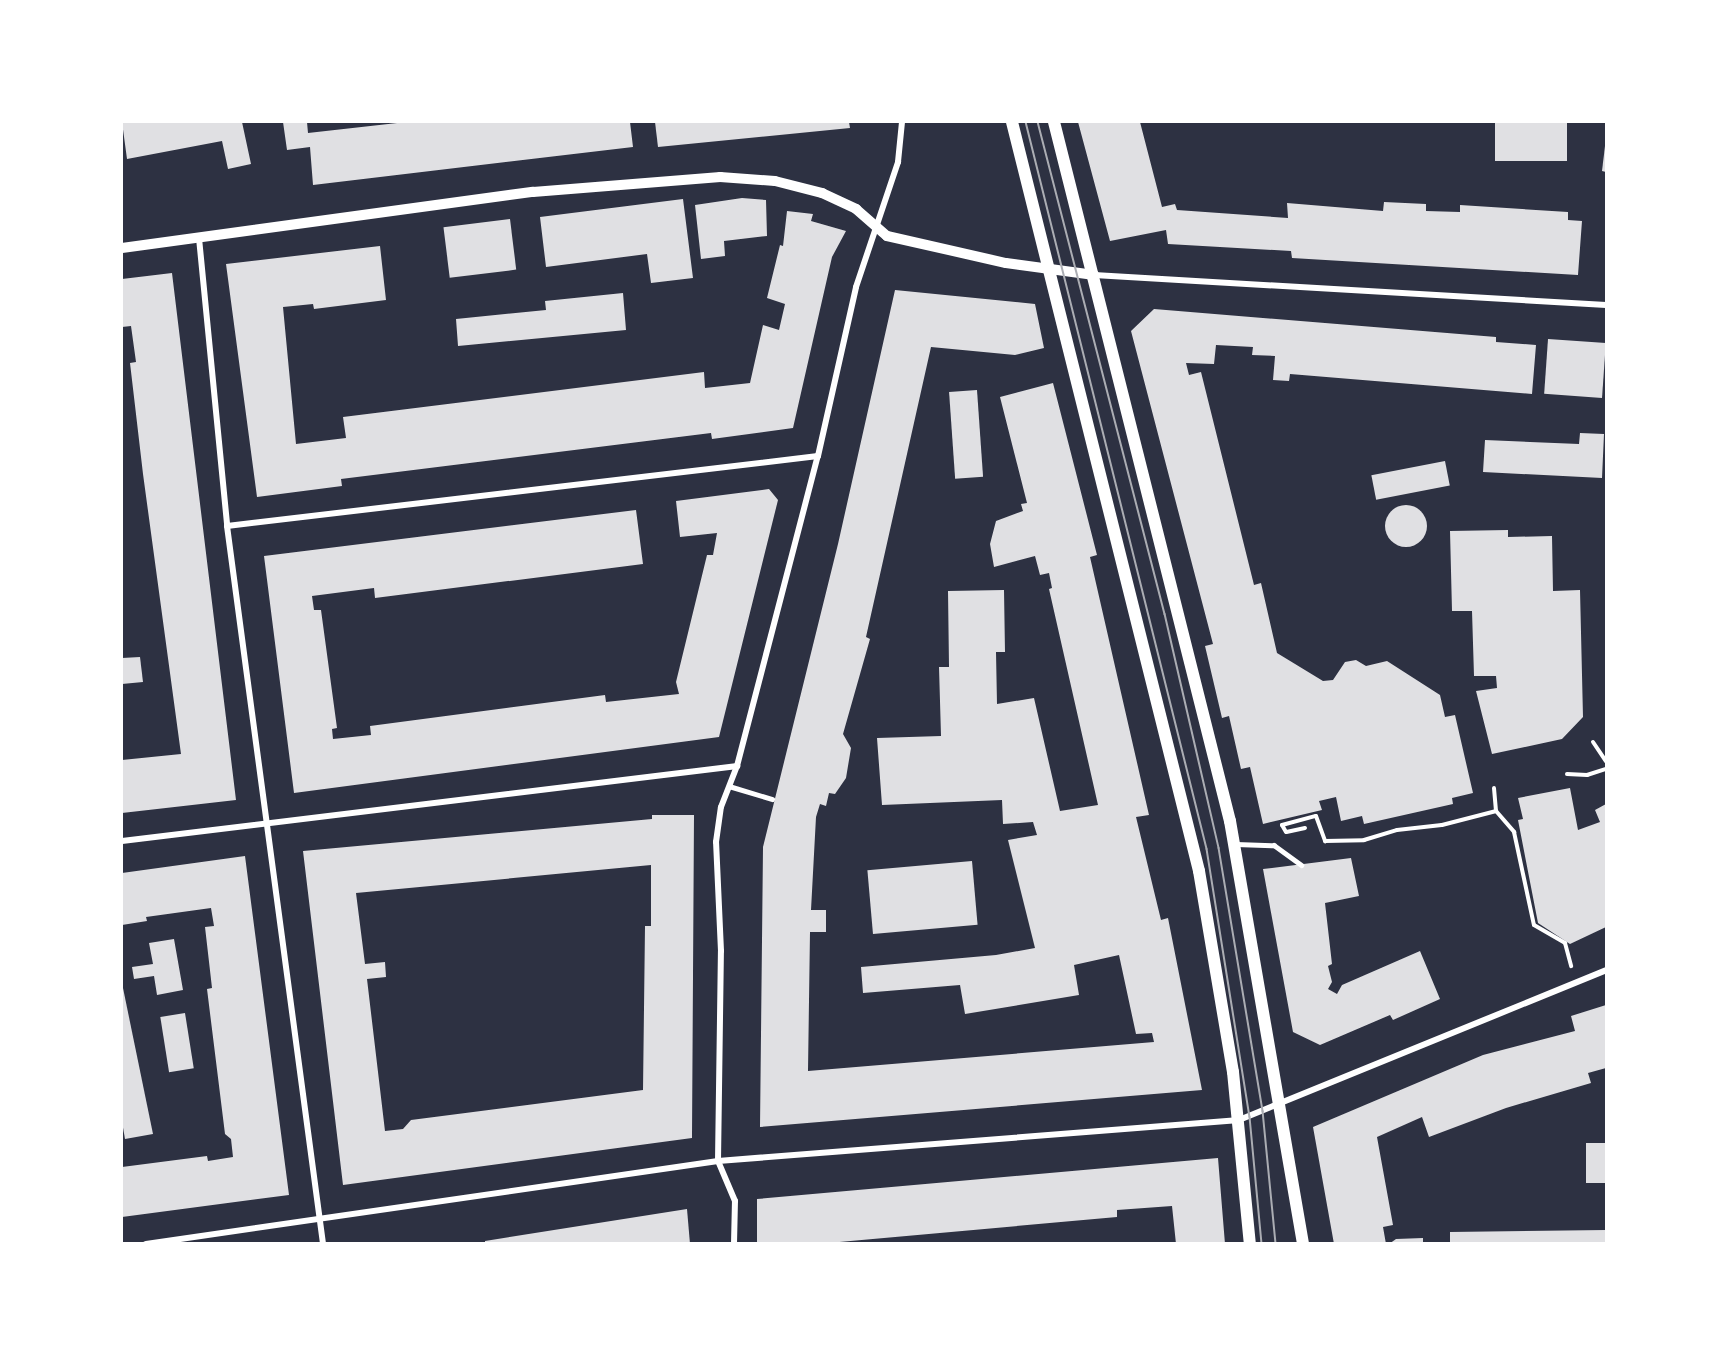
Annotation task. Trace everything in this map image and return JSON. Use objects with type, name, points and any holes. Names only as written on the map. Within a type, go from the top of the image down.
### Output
[{"type":"main road","points":[[1012,122],[1190,828],[1228,1032],[1239,1120],[1250,1244]]},
{"type":"main road","points":[[1054,122],[1094,275],[1234,844],[1303,1244]]},
{"type":"street","points":[[734,1244],[735,1201],[718,1161],[721,951],[716,842],[720,807],[737,766],[818,456],[856,287],[898,162],[902,122]]},
{"type":"street","points":[[122,248],[533,192],[720,177],[775,181],[822,193],[856,209],[875,229],[887,236],[954,253],[1051,271],[1606,305]]},
{"type":"street","points":[[198,238],[227,526],[323,1244]]},
{"type":"street","points":[[227,526],[818,456]]},
{"type":"street","points":[[122,842],[737,766]]},
{"type":"street","points":[[146,1244],[718,1161],[1239,1120],[1280,1102],[1348,1078],[1606,970]]},
{"type":"lane","points":[[729,786],[772,799]]},
{"type":"lane","points":[[1234,844],[1274,845],[1302,864]]},
{"type":"path","points":[[1593,742],[1606,760]]},
{"type":"path","points":[[1567,774],[1587,775],[1606,769]]},
{"type":"path","points":[[1494,788],[1496,811],[1514,832],[1534,925],[1564,943]]},
{"type":"path","points":[[1305,828],[1286,832],[1282,825],[1316,816],[1325,841],[1364,840],[1496,811]]},
{"type":"building","points":[[122,122],[242,122],[251,164],[228,169],[222,141],[127,159]]},
{"type":"building","points":[[283,122],[307,122],[308,133],[406,122],[630,122],[633,147],[313,185],[310,147],[287,150]]},
{"type":"building","points":[[655,122],[849,122],[850,128],[658,147]]},
{"type":"building","points":[[1078,122],[1140,122],[1162,207],[1175,204],[1177,210],[1288,218],[1287,203],[1383,211],[1384,202],[1426,204],[1426,211],[1460,212],[1460,205],[1568,212],[1568,220],[1582,221],[1578,275],[1292,258],[1291,251],[1168,244],[1166,230],[1110,241]]},
{"type":"building","points":[[1495,122],[1567,122],[1567,161],[1495,161]]},
{"type":"building","points":[[1606,146],[1606,172],[1602,171]]},
{"type":"building","points":[[742,198],[766,200],[767,236],[724,241],[725,256],[701,259],[695,205]]},
{"type":"building","points":[[683,199],[693,278],[651,283],[647,254],[546,267],[540,217]]},
{"type":"building","points":[[787,211],[813,214],[811,221],[846,231],[832,257],[793,428],[712,439],[711,433],[341,479],[342,486],[257,497],[226,264],[380,246],[386,300],[314,309],[313,304],[283,307],[296,444],[346,438],[343,417],[704,372],[705,388],[750,383],[763,325],[779,330],[785,304],[767,298],[780,245],[783,246]]},
{"type":"building","points":[[510,219],[516,270],[450,278],[443,227]]},
{"type":"building","points":[[172,273],[236,800],[122,813],[122,760],[181,754],[130,363],[136,362],[131,326],[122,327],[122,279]]},
{"type":"building","points":[[895,290],[1035,304],[1044,348],[1015,355],[931,347],[866,637],[870,639],[843,734],[851,748],[846,778],[835,794],[829,793],[826,806],[820,804],[816,817],[811,910],[826,910],[826,932],[810,932],[808,1071],[1154,1042],[1152,1033],[1136,1034],[1119,955],[1074,965],[1079,995],[965,1014],[960,985],[863,993],[861,967],[996,955],[1035,948],[1008,840],[1037,835],[1033,822],[1003,824],[1002,800],[882,805],[877,738],[941,736],[939,667],[949,667],[948,591],[1004,590],[1005,652],[996,652],[997,704],[1034,698],[1060,811],[1098,805],[1049,589],[1052,588],[1049,573],[1040,575],[1035,556],[994,567],[990,544],[996,521],[1023,511],[1021,504],[1027,503],[1000,397],[1053,383],[1097,555],[1090,557],[1149,815],[1136,817],[1161,920],[1168,918],[1202,1090],[760,1127],[763,847],[838,544]]},
{"type":"building","points":[[623,293],[626,330],[458,346],[456,319],[546,310],[545,301]]},
{"type":"building","points":[[1154,309],[1496,337],[1496,342],[1536,345],[1532,394],[1290,374],[1289,381],[1273,380],[1275,356],[1252,355],[1253,347],[1216,345],[1214,364],[1186,363],[1189,375],[1201,372],[1254,585],[1261,583],[1277,653],[1323,681],[1333,680],[1345,662],[1356,660],[1366,666],[1387,661],[1440,695],[1445,717],[1455,715],[1473,793],[1452,798],[1453,804],[1364,824],[1362,816],[1341,821],[1336,797],[1319,801],[1322,810],[1263,824],[1250,767],[1241,769],[1229,716],[1222,718],[1205,646],[1213,644],[1131,331]]},
{"type":"building","points":[[1548,339],[1606,343],[1602,398],[1544,394]]},
{"type":"building","points":[[977,390],[983,477],[955,479],[949,392]]},
{"type":"building","points":[[1580,433],[1604,434],[1602,478],[1483,472],[1485,440],[1579,444]]},
{"type":"building","points":[[1445,461],[1450,486],[1376,500],[1371,475]]},
{"type":"building","points":[[769,489],[778,500],[719,737],[294,793],[264,556],[636,510],[643,564],[375,598],[374,588],[312,596],[314,610],[321,610],[337,728],[332,729],[333,739],[371,735],[370,726],[605,695],[606,702],[679,694],[676,682],[707,555],[713,555],[717,533],[680,537],[676,501]]},
{"type":"building","points":[[1406,505],[1421,511],[1427,526],[1421,541],[1406,547],[1391,541],[1385,526],[1391,511]]},
{"type":"building","points":[[1508,530],[1508,537],[1552,536],[1553,591],[1580,590],[1583,717],[1562,739],[1492,754],[1476,691],[1497,688],[1496,676],[1474,676],[1472,611],[1452,611],[1450,531]]},
{"type":"building","points":[[140,657],[143,682],[122,684],[122,658]]},
{"type":"building","points":[[1570,788],[1578,830],[1600,822],[1595,810],[1606,804],[1606,927],[1570,944],[1538,923],[1518,820],[1523,819],[1518,798]]},
{"type":"building","points":[[652,815],[694,815],[692,1138],[343,1185],[303,851],[652,819]],"holes":[[[651,865],[651,926],[645,926],[643,1090],[411,1120],[403,1129],[385,1131],[367,979],[386,977],[385,962],[365,964],[356,893]]]},
{"type":"building","points":[[245,856],[289,1195],[122,1217],[122,1167],[207,1156],[208,1161],[233,1157],[231,1139],[225,1134],[207,989],[212,988],[205,927],[214,926],[211,908],[146,917],[147,921],[122,925],[122,873]]},
{"type":"building","points":[[1351,858],[1359,896],[1325,903],[1332,964],[1328,966],[1332,982],[1328,989],[1337,994],[1342,985],[1420,951],[1440,999],[1393,1020],[1390,1015],[1320,1045],[1293,1032],[1263,869]]},
{"type":"building","points":[[972,861],[978,925],[873,934],[867,870]]},
{"type":"building","points":[[174,939],[183,990],[157,995],[154,976],[134,979],[132,967],[153,964],[149,943]]},
{"type":"building","points":[[123,988],[153,1134],[125,1139],[122,1122]]},
{"type":"building","points":[[1606,1005],[1606,1068],[1588,1073],[1591,1083],[1506,1108],[1429,1137],[1422,1117],[1377,1137],[1393,1225],[1383,1227],[1386,1244],[1334,1244],[1313,1127],[1483,1055],[1575,1031],[1571,1016]]},
{"type":"building","points":[[185,1013],[194,1068],[169,1072],[160,1017]]},
{"type":"building","points":[[1586,1143],[1606,1143],[1606,1183],[1586,1183]]},
{"type":"building","points":[[1218,1158],[1225,1244],[1176,1244],[1172,1206],[1117,1210],[1117,1217],[817,1244],[757,1244],[757,1199]]},
{"type":"building","points":[[687,1209],[690,1244],[485,1244],[485,1241]]},
{"type":"building","points":[[1606,1230],[1606,1244],[1450,1244],[1450,1232]]},
{"type":"building","points":[[1423,1238],[1423,1244],[1389,1244],[1396,1239]]},
{"type":"tram line","points":[[1026,122],[1207,849],[1250,1117],[1262,1244]]},
{"type":"tram line","points":[[1038,122],[1165,614],[1219,848],[1263,1111],[1276,1244]]}]
